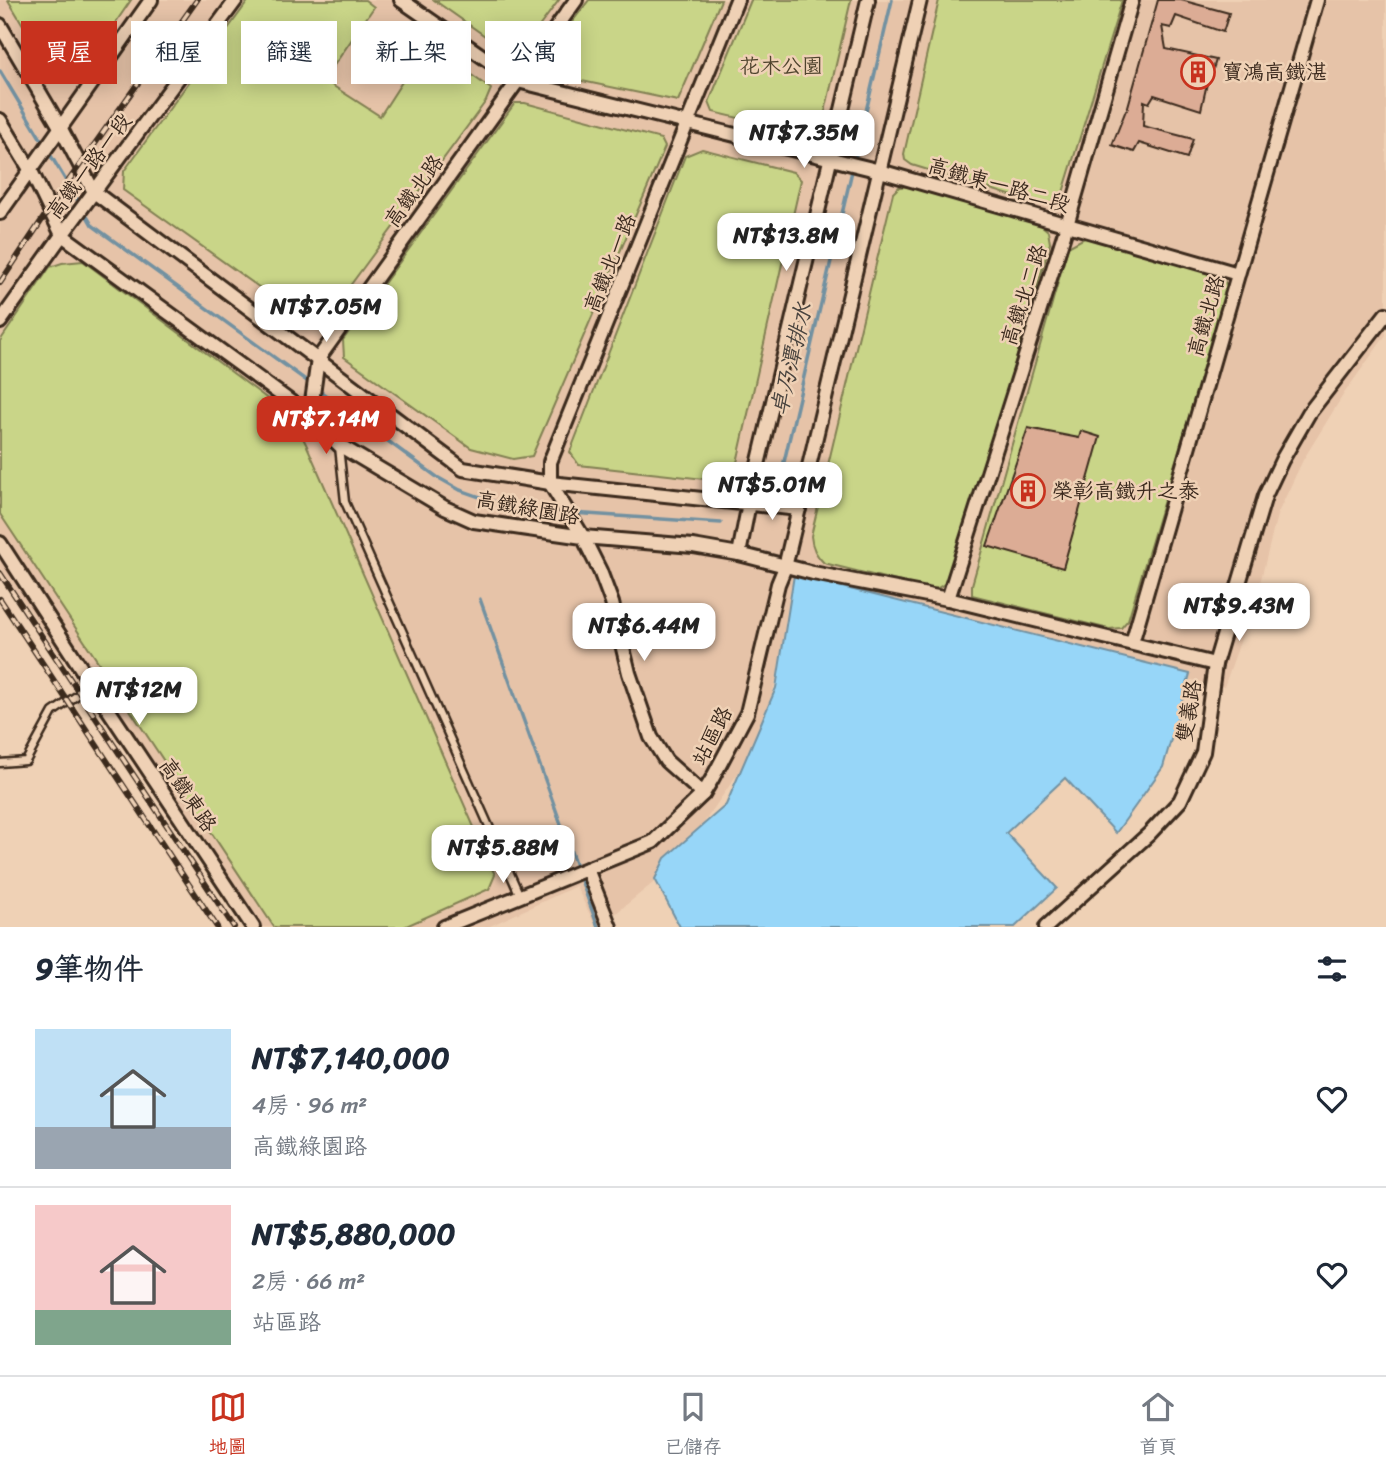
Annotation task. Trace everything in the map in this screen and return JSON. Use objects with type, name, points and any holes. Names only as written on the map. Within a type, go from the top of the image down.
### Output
[{"type":"street","points":[[0,213],[151,0]]},
{"type":"street","name":"高鐵一路一段","points":[[0,323],[236,0]]},
{"type":"street","name":"高鐵東一路二段","points":[[401,0],[485,57]]},
{"type":"street","name":"高鐵北路","points":[[561,21],[576,0]]},
{"type":"street","name":"高鐵北一路","points":[[550,483],[550,462],[737,0]]},
{"type":"street","points":[[738,554],[868,0]]},
{"type":"street","name":"站區路","points":[[444,927],[653,842],[703,794],[747,713],[778,584],[785,567],[920,0]]},
{"type":"street","name":"高鐵北二路","points":[[948,599],[1067,225],[1132,0]]},
{"type":"street","name":"高鐵北路","points":[[1132,643],[1317,0]]},
{"type":"street","name":"高鐵綠園路","points":[[0,25],[60,127],[94,192],[463,469],[550,483],[799,509]]},
{"type":"street","name":"高鐵北路","points":[[310,416],[318,359],[515,84]]},
{"type":"street","name":"高鐵東一路二段","points":[[533,84],[880,171],[1238,274]]},
{"type":"street","name":"高鐵綠園路","points":[[0,120],[31,171],[62,235],[310,416],[339,445],[445,508],[474,521],[583,537],[693,546],[738,554],[785,567],[948,599],[1215,664]]},
{"type":"street","name":"雙義路","points":[[1046,927],[1149,834],[1180,801],[1203,752],[1215,664],[1270,484],[1309,413],[1386,314]]},
{"type":"street","points":[[550,483],[600,571],[612,603],[629,673],[651,737],[666,761],[703,794]]},
{"type":"street","name":"高鐵東路","points":[[0,543],[253,927]]},
{"type":"street","points":[[581,871],[610,927]]},
{"type":"lane","points":[[339,445],[345,502],[520,896]]},
{"type":"lane","points":[[0,763],[26,761],[53,712],[92,685]]},
{"type":"shaded area","points":[[0,0],[1386,0],[1386,335],[1345,392],[1303,460],[1277,515],[1258,591],[1224,687],[798,595],[760,741],[675,865],[599,927],[596,927],[576,886],[488,927],[245,927],[0,567]]},
{"type":"green space","points":[[8,0],[131,0],[117,21],[21,22]]},
{"type":"green space","points":[[249,0],[365,0],[374,7],[364,21],[351,21],[351,41],[337,61],[337,21],[241,21],[241,84],[330,84],[380,116],[401,84],[471,84],[471,75],[491,89],[486,101],[324,321],[312,325],[123,190],[124,171],[188,84],[227,84],[227,30]]},
{"type":"green space","points":[[434,0],[559,0],[543,21],[485,21],[485,36],[471,26],[471,21],[464,21]]},
{"type":"green space","points":[[589,0],[721,0],[678,101],[581,81],[581,21],[573,21]]},
{"type":"green space","name":"花木公園","points":[[751,0],[851,0],[821,129],[810,135],[713,112],[709,102]]},
{"type":"green space","points":[[939,0],[1122,0],[1061,199],[1052,205],[1042,205],[912,165],[905,160],[904,154]]},
{"type":"green space","points":[[515,103],[525,103],[661,139],[665,147],[532,456],[513,459],[471,448],[344,357],[343,340]]},
{"type":"green space","points":[[702,149],[793,172],[801,180],[736,467],[722,481],[579,465],[570,452],[685,156]]},
{"type":"green space","points":[[911,186],[1041,225],[1048,231],[1050,243],[956,565],[948,581],[933,590],[824,563],[815,551],[811,536],[893,193],[899,187]]},
{"type":"green space","points":[[1088,236],[1219,273],[1228,287],[1128,620],[1121,628],[1109,629],[972,595],[972,585],[1068,247]]},
{"type":"green space","points":[[83,261],[293,418],[495,875],[489,889],[404,927],[274,927],[0,514],[0,341],[50,267]]},
{"type":"water","points":[[794,575],[1190,674],[1163,767],[1116,833],[1065,778],[1006,833],[1057,888],[1015,927],[680,927],[655,879],[665,858],[726,805],[776,688]]},
{"type":"building","points":[[1158,0],[1181,0],[1229,13],[1223,32],[1176,16],[1171,28],[1162,26],[1166,49],[1216,60],[1208,79],[1201,110],[1154,95],[1149,103],[1144,101],[1143,126],[1193,139],[1187,158],[1139,143],[1134,152],[1112,145],[1127,110]]},
{"type":"building","points":[[1028,428],[1079,438],[1081,431],[1100,437],[1063,568],[987,546]]},
{"type":"waterway","name":"卓乃潭排水","points":[[780,479],[892,0]]},
{"type":"waterway","points":[[0,71],[44,144]]},
{"type":"waterway","points":[[48,151],[80,204]]},
{"type":"waterway","points":[[84,211],[92,225],[311,384]]},
{"type":"waterway","points":[[317,389],[437,477],[460,490],[517,510],[564,513]]},
{"type":"waterway","points":[[572,513],[721,523]]},
{"type":"waterway","name":"卓乃潭排水","points":[[480,599],[598,927]]},
{"type":"railway","points":[[0,283],[60,193],[197,0]]},
{"type":"railway","points":[[0,573],[234,927]]},
{"type":"railway","points":[[0,599],[217,927]]},
{"type":"place","name":"寶鴻高鐵湛","points":[[1198,72]]},
{"type":"place","name":"榮彰高鐵升之泰","points":[[1028,491]]}]
